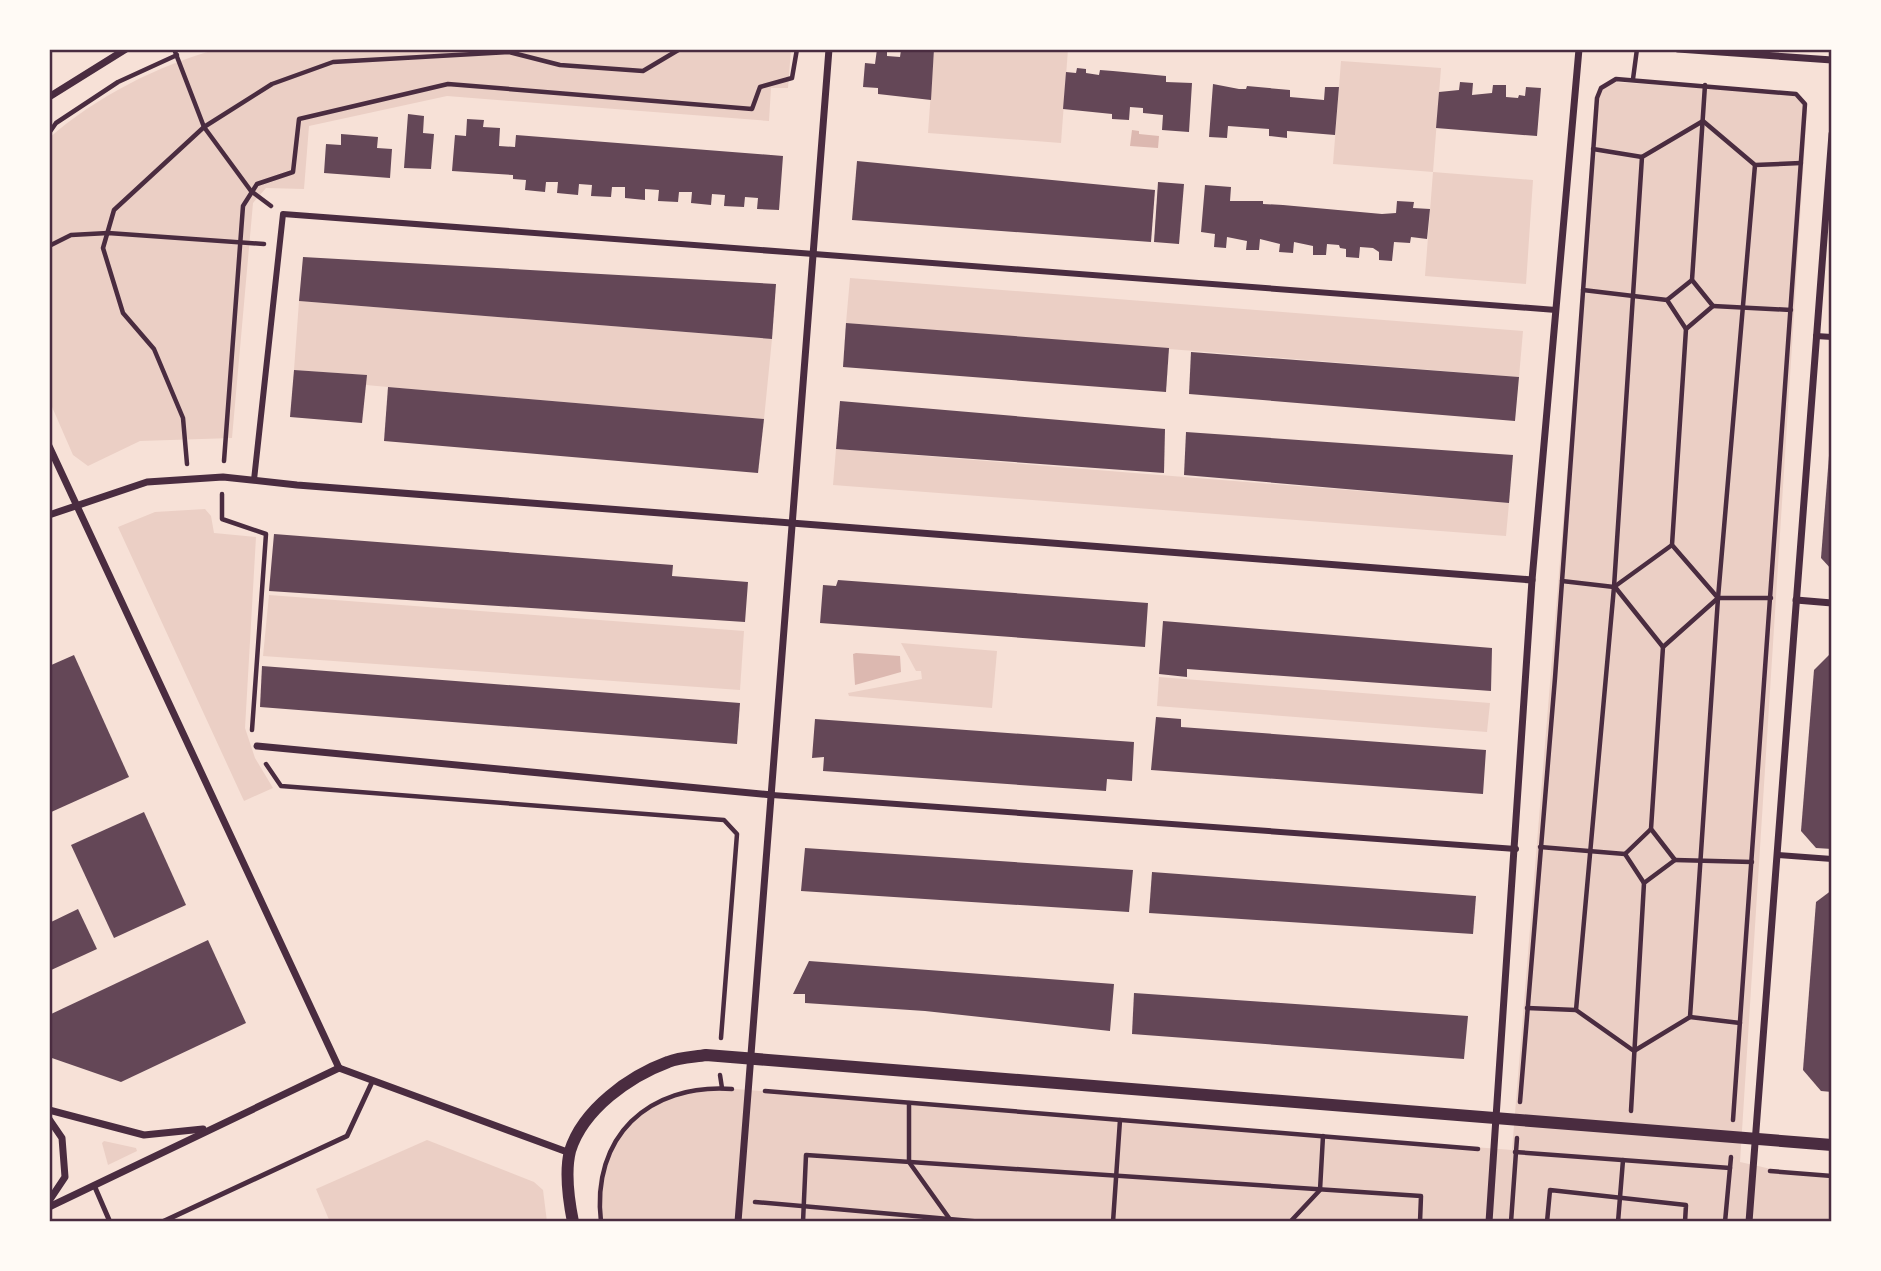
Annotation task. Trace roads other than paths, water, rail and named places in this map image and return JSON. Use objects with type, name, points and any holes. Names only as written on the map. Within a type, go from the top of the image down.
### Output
[{"type":"street","points":[[49,97],[126,49]]},
{"type":"street","points":[[738,1222],[772,795],[810,254],[829,49]]},
{"type":"street","points":[[1489,1222],[1532,580],[1579,49]]},
{"type":"street","points":[[1678,49],[1832,60]]},
{"type":"street","points":[[1749,1222],[1832,134]]},
{"type":"street","points":[[254,480],[283,214],[1556,310]]},
{"type":"street","points":[[1816,336],[1832,337]]},
{"type":"street","points":[[49,446],[340,1068]]},
{"type":"street","points":[[49,514],[147,482],[223,477],[791,524],[1532,580]]},
{"type":"street","points":[[1796,600],[1832,603]]},
{"type":"street","points":[[257,746],[772,795],[1516,849]]},
{"type":"street","points":[[1778,855],[1832,859]]},
{"type":"street","points":[[573,1222],[570,1153],[587,1121],[616,1091],[643,1073],[671,1060],[706,1055],[1832,1144]]},
{"type":"street","points":[[49,1207],[340,1068],[570,1153]]},
{"type":"street","points":[[49,1110],[144,1135],[211,1128]]},
{"type":"street","points":[[49,1119],[61,1138],[65,1177],[49,1201]]},
{"type":"lane","points":[[162,1222],[348,1136],[373,1080]]},
{"type":"lane","points":[[94,1185],[110,1222]]}]
